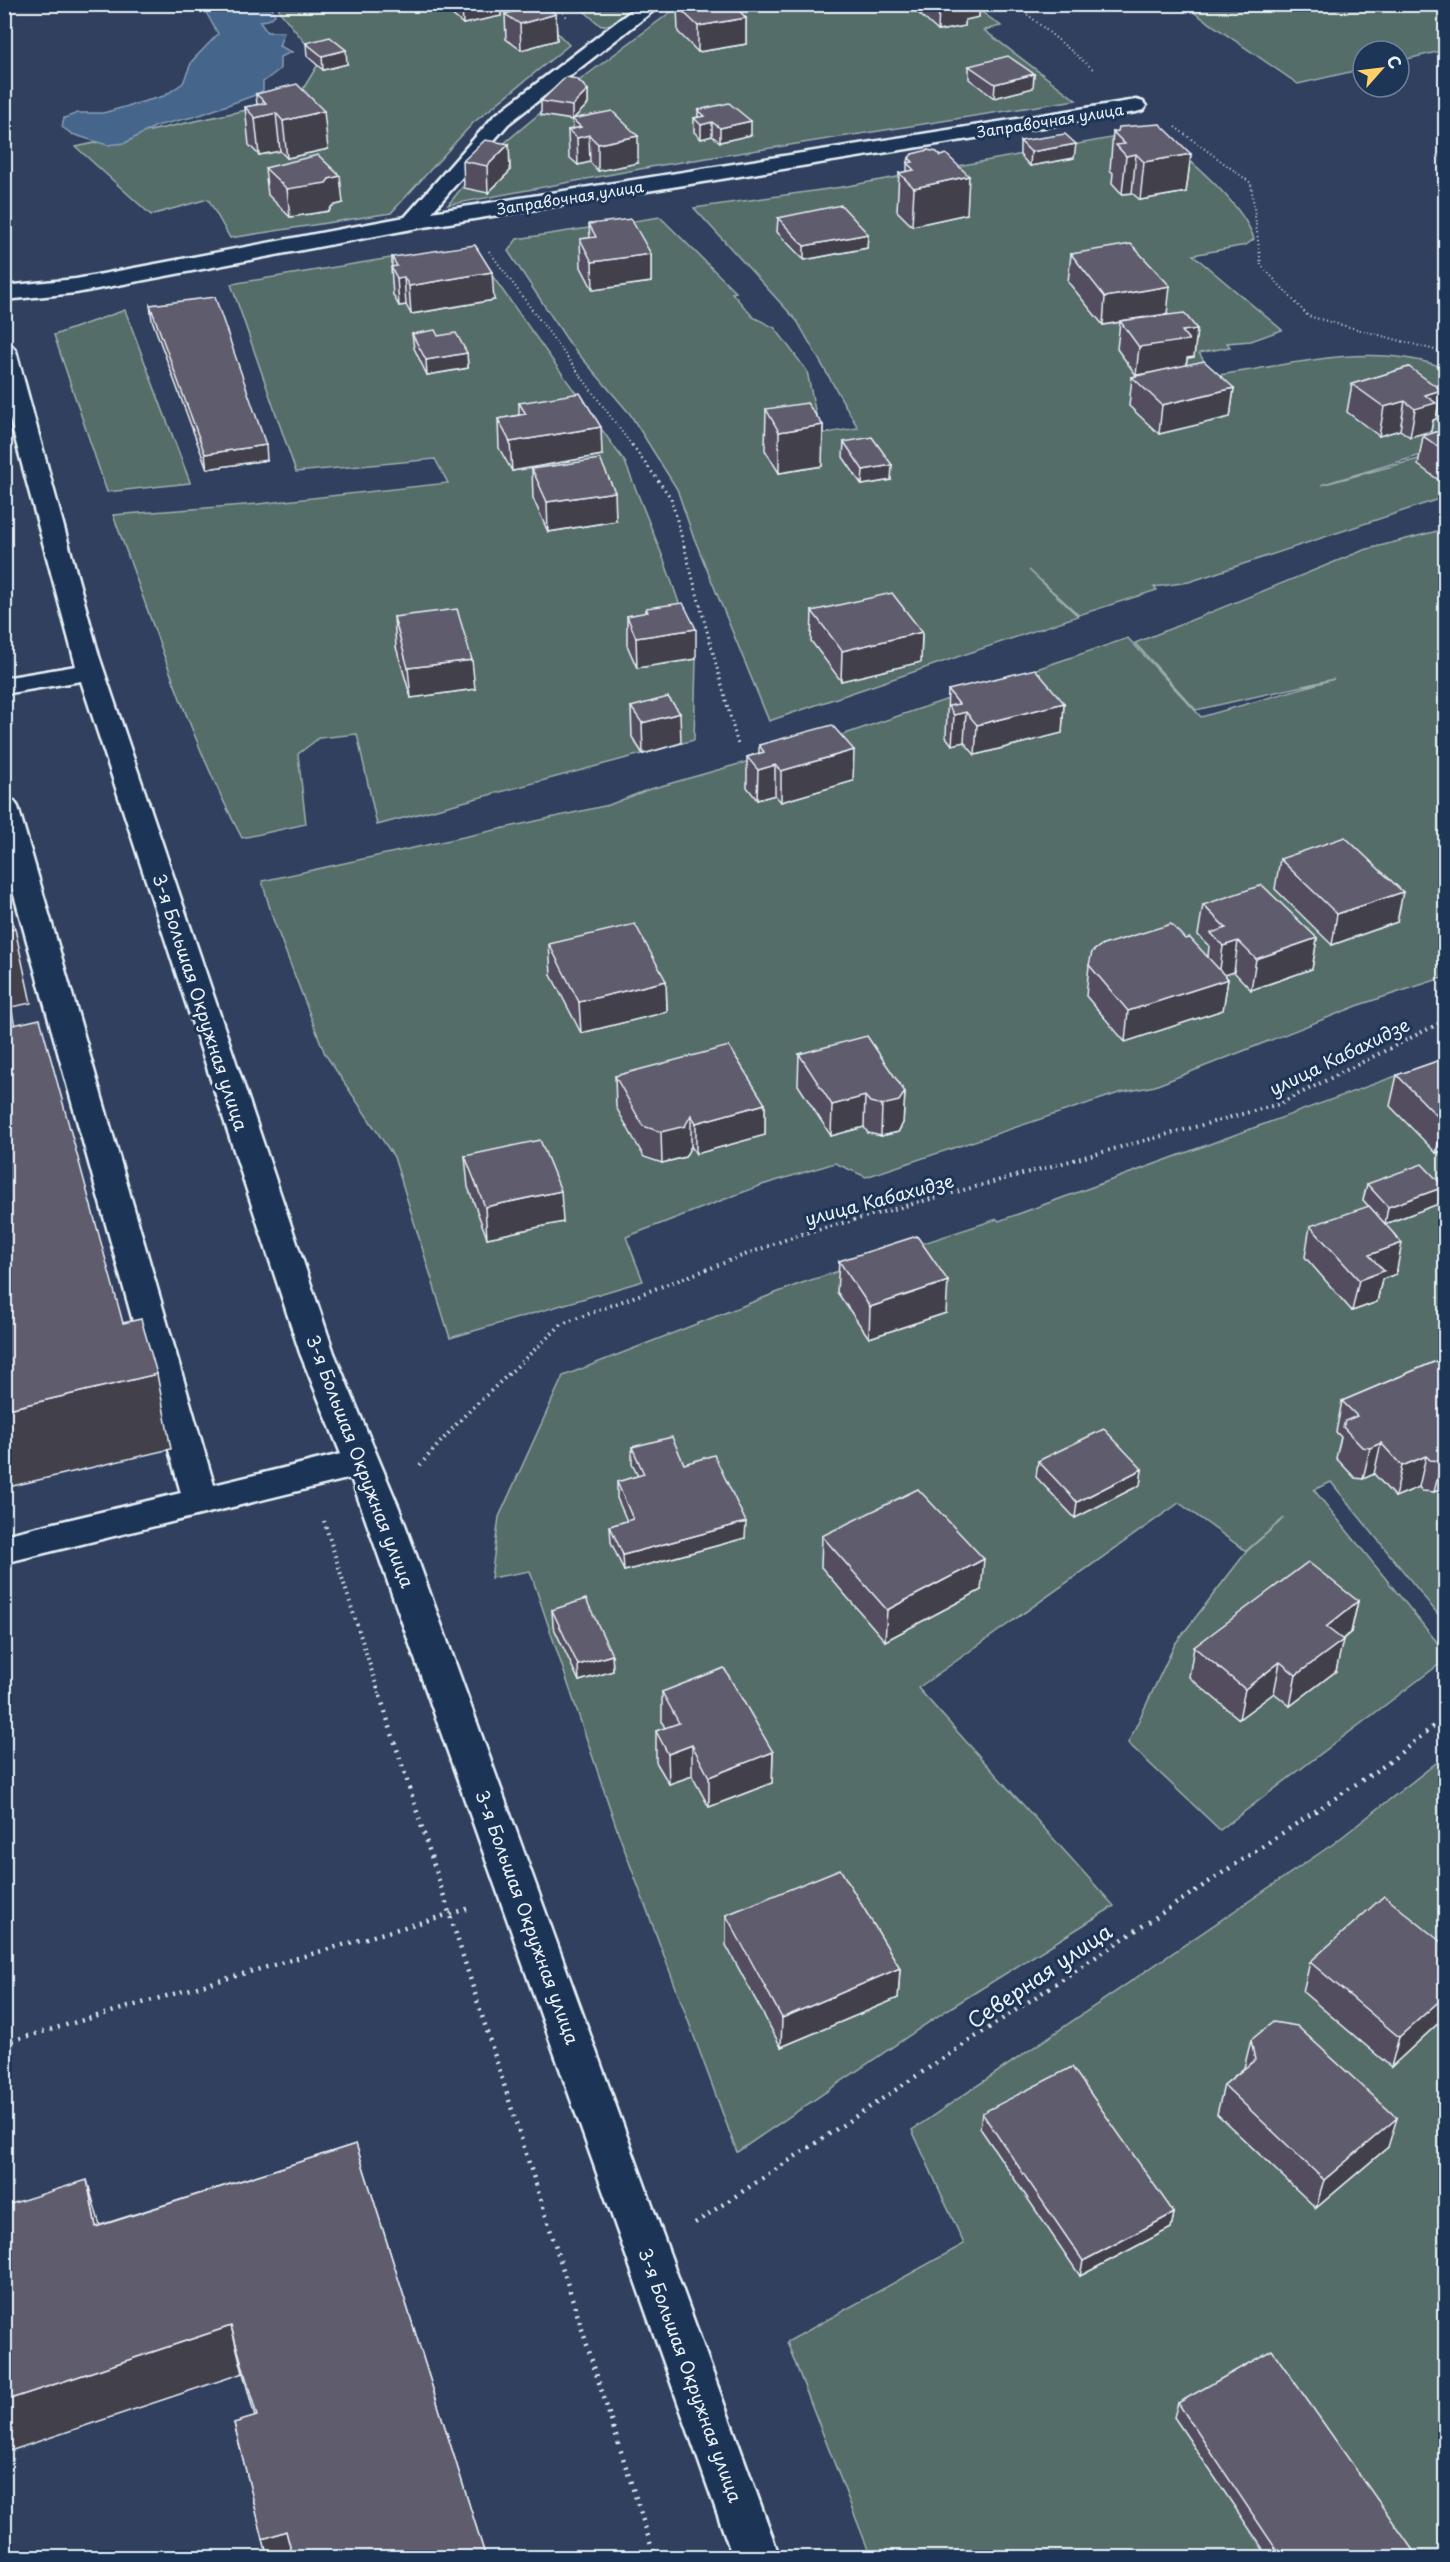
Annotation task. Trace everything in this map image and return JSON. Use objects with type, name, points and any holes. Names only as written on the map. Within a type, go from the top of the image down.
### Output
[{"type":"street","points":[[411,222],[501,120],[653,4]]},
{"type":"street","name":"Заправочная улица","points":[[4,293],[76,286],[411,222],[1136,106]]},
{"type":"street","name":"3-я Большая Окружная улица","points":[[4,351],[91,671],[318,1353],[381,1508],[757,2558]]},
{"type":"street","points":[[4,687],[91,671]]},
{"type":"street","points":[[4,807],[201,1501]]},
{"type":"street","points":[[4,1549],[362,1462]]},
{"type":"path","points":[[1016,4],[1136,106],[1188,135],[1251,183],[1261,265],[1308,316],[1446,353]]},
{"type":"path","points":[[462,214],[671,498],[738,745]]},
{"type":"path","name":"улица Кабахидзе","points":[[381,1508],[464,1416],[562,1324],[795,1236],[1279,1104],[1446,1020]]},
{"type":"path","points":[[309,1475],[655,2558]]},
{"type":"path","name":"Северная улица","points":[[647,2255],[1388,1763],[1446,1716]]},
{"type":"path","points":[[4,2043],[520,1894]]},
{"type":"green space","points":[[1219,4],[1445,5],[1445,50],[1411,58],[1411,39],[1351,39],[1351,72],[1298,84],[1192,11]]},
{"type":"green space","points":[[278,5],[530,5],[569,45],[473,123],[391,213],[230,238],[208,199],[151,215],[76,147],[297,99],[320,61],[280,12]]},
{"type":"green space","points":[[577,5],[642,5],[612,24],[601,26]]},
{"type":"green space","points":[[680,5],[725,5],[747,24],[728,5],[972,5],[1001,26],[984,30],[1076,100],[656,166],[448,205],[484,160],[576,83]]},
{"type":"green space","points":[[1155,130],[1225,195],[1248,225],[1254,239],[1246,245],[1193,255],[1282,330],[1251,341],[1227,343],[1230,347],[1199,353],[1213,376],[1329,358],[1359,356],[1388,356],[1417,360],[1445,368],[1445,448],[1321,485],[1445,452],[1445,497],[1189,582],[1154,587],[1157,590],[1079,615],[1029,570],[1078,616],[769,721],[692,533],[677,489],[630,414],[570,344],[508,251],[517,239],[660,217],[736,292],[732,293],[753,317],[775,328],[807,371],[820,434],[858,428],[797,321],[694,208],[842,187]]},
{"type":"green space","points":[[415,254],[481,260],[625,462],[664,560],[691,637],[696,659],[694,740],[377,825],[357,734],[319,738],[298,754],[306,824],[242,838],[188,720],[113,515],[258,504],[448,483],[435,459],[296,472],[231,284]]},
{"type":"green space","points":[[125,310],[190,483],[107,492],[54,335]]},
{"type":"green space","points":[[1445,529],[1445,977],[1362,1004],[1155,1086],[1119,1093],[866,1177],[835,1163],[762,1185],[626,1237],[643,1281],[450,1338],[394,1157],[325,1054],[273,919],[262,881],[609,805],[647,790],[845,734],[1128,638],[1201,717],[1334,679],[1196,710],[1135,643],[1364,550]]},
{"type":"green space","points":[[1445,1058],[1445,1623],[1331,1482],[1314,1490],[1445,1652],[1445,1660],[1220,1830],[1128,1743],[1175,1644],[1247,1551],[1284,1518],[1246,1551],[1179,1503],[918,1688],[1114,1906],[947,2010],[737,2152],[618,1832],[530,1571],[491,1578],[499,1517],[563,1376],[799,1284],[997,1219],[999,1221]]},
{"type":"green space","points":[[1445,1756],[1445,2557],[871,2557],[787,2342],[964,2244],[912,2130],[1333,1844]]},
{"type":"water","points":[[202,5],[271,5],[275,15],[268,20],[259,21],[267,32],[284,32],[279,46],[292,52],[280,57],[280,69],[263,82],[263,90],[258,94],[197,116],[156,126],[125,143],[107,145],[72,134],[62,127],[64,118],[78,113],[103,113],[164,96],[183,83],[192,61],[218,34]]},
{"type":"building","points":[[539,4],[556,14],[520,24],[505,14]]},
{"type":"building","points":[[733,4],[746,18],[698,26],[677,6]]},
{"type":"building","points":[[330,37],[346,50],[322,56],[306,43]]},
{"type":"building","points":[[1008,56],[1034,74],[995,84],[969,66]]},
{"type":"building","points":[[566,77],[577,79],[588,90],[572,106],[541,101]]},
{"type":"building","points":[[297,84],[324,111],[283,121],[276,113],[255,118],[245,107],[266,103],[256,94]]},
{"type":"building","points":[[729,103],[751,121],[720,128],[712,122],[701,125],[694,118],[705,116],[698,110]]},
{"type":"building","points":[[612,111],[638,136],[598,144],[589,135],[577,138],[568,130],[581,127],[572,119]]},
{"type":"building","points":[[1160,124],[1191,154],[1144,162],[1136,154],[1126,156],[1116,145],[1125,144],[1113,132],[1118,131],[1119,127]]},
{"type":"building","points":[[1065,134],[1076,144],[1031,152],[1020,141]]},
{"type":"building","points":[[485,140],[509,144],[487,166],[463,161]]},
{"type":"building","points":[[928,150],[937,152],[940,156],[946,154],[969,176],[914,188],[899,173],[914,170],[907,163],[913,162],[909,158],[912,154]]},
{"type":"building","points":[[318,155],[340,176],[329,179],[326,183],[287,189],[265,168]]},
{"type":"building","points":[[841,205],[868,234],[804,246],[778,218]]},
{"type":"building","points":[[631,219],[651,254],[592,262],[580,239],[596,237],[589,224]]},
{"type":"building","points":[[1131,244],[1170,286],[1105,297],[1071,254]]},
{"type":"building","points":[[475,245],[492,272],[409,286],[404,277],[397,278],[391,267],[397,266],[392,257]]},
{"type":"building","points":[[215,297],[266,445],[205,454],[150,305]]},
{"type":"building","points":[[1184,313],[1197,329],[1182,331],[1189,340],[1139,347],[1120,321]]},
{"type":"building","points":[[435,330],[438,336],[456,333],[467,353],[426,360],[412,334]]},
{"type":"building","points":[[1204,361],[1234,388],[1162,405],[1132,377]]},
{"type":"building","points":[[1409,367],[1441,390],[1425,395],[1436,403],[1415,409],[1405,401],[1384,407],[1352,384]]},
{"type":"building","points":[[580,393],[601,427],[510,442],[498,419],[526,414],[519,403]]},
{"type":"building","points":[[807,403],[823,425],[779,432],[766,409]]},
{"type":"building","points":[[1446,429],[1446,452],[1423,436]]},
{"type":"building","points":[[872,437],[892,465],[863,470],[844,442]]},
{"type":"building","points":[[600,459],[615,492],[547,502],[532,469]]},
{"type":"building","points":[[892,593],[922,632],[842,651],[812,611]]},
{"type":"building","points":[[683,603],[696,629],[636,638],[627,616],[648,612],[646,608]]},
{"type":"building","points":[[457,609],[472,660],[408,668],[394,617]]},
{"type":"building","points":[[1035,669],[1064,703],[977,725],[966,712],[954,715],[948,706],[959,704],[948,690]]},
{"type":"building","points":[[668,697],[680,713],[642,723],[631,707]]},
{"type":"building","points":[[832,725],[854,750],[781,771],[775,765],[758,770],[747,757],[764,752],[759,745]]},
{"type":"building","points":[[1345,837],[1403,892],[1337,914],[1280,859]]},
{"type":"building","points":[[1262,885],[1317,938],[1256,959],[1238,941],[1223,946],[1211,933],[1226,928],[1203,905]]},
{"type":"building","points":[[4,890],[15,929],[4,931]]},
{"type":"building","points":[[635,924],[666,981],[579,1002],[549,944]]},
{"type":"building","points":[[1171,924],[1185,939],[1190,938],[1228,979],[1128,1011],[1089,965],[1092,952],[1100,946]]},
{"type":"building","points":[[4,983],[10,1004],[4,1005]]},
{"type":"building","points":[[40,1019],[123,1323],[141,1319],[157,1374],[4,1410],[4,1027]]},
{"type":"building","points":[[867,1036],[905,1092],[899,1101],[882,1105],[870,1102],[865,1096],[832,1105],[799,1054]]},
{"type":"building","points":[[729,1046],[765,1104],[696,1123],[691,1115],[685,1126],[661,1132],[643,1126],[615,1076]]},
{"type":"building","points":[[1446,1058],[1446,1121],[1443,1122],[1397,1075]]},
{"type":"building","points":[[540,1140],[561,1191],[485,1207],[465,1156]]},
{"type":"building","points":[[1422,1164],[1444,1187],[1388,1207],[1367,1184]]},
{"type":"building","points":[[1369,1206],[1402,1243],[1369,1255],[1384,1271],[1359,1280],[1310,1226]]},
{"type":"building","points":[[917,1236],[948,1281],[870,1307],[839,1261]]},
{"type":"building","points":[[1446,1357],[1446,1459],[1430,1460],[1426,1456],[1402,1466],[1381,1443],[1370,1448],[1362,1447],[1343,1427],[1345,1421],[1357,1416],[1342,1401]]},
{"type":"building","points":[[1104,1429],[1142,1469],[1077,1502],[1038,1461]]},
{"type":"building","points":[[672,1437],[684,1464],[714,1455],[746,1522],[623,1555],[610,1526],[633,1519],[617,1482],[644,1474],[632,1447]]},
{"type":"building","points":[[918,1489],[984,1559],[887,1610],[822,1536]]},
{"type":"building","points":[[1308,1562],[1358,1601],[1326,1627],[1343,1640],[1296,1675],[1280,1662],[1245,1689],[1194,1647]]},
{"type":"building","points":[[586,1599],[612,1655],[578,1665],[552,1610]]},
{"type":"building","points":[[724,1668],[773,1752],[709,1777],[692,1745],[668,1754],[656,1731],[679,1723],[662,1692]]},
{"type":"building","points":[[840,1869],[900,1968],[782,2018],[726,1915]]},
{"type":"building","points":[[1384,1896],[1446,1946],[1446,1995],[1399,2037],[1310,1962]]},
{"type":"building","points":[[1273,2022],[1297,2026],[1397,2118],[1324,2180],[1224,2085],[1255,2060],[1251,2040]]},
{"type":"building","points":[[1072,2067],[1174,2213],[1083,2261],[982,2113]]},
{"type":"building","points":[[356,2144],[486,2558],[293,2558],[286,2531],[263,2539],[234,2423],[257,2416],[231,2326],[4,2401],[4,2206],[87,2180],[96,2227]]},
{"type":"building","points":[[1272,2350],[1417,2556],[1415,2558],[1282,2558],[1178,2403]]}]
